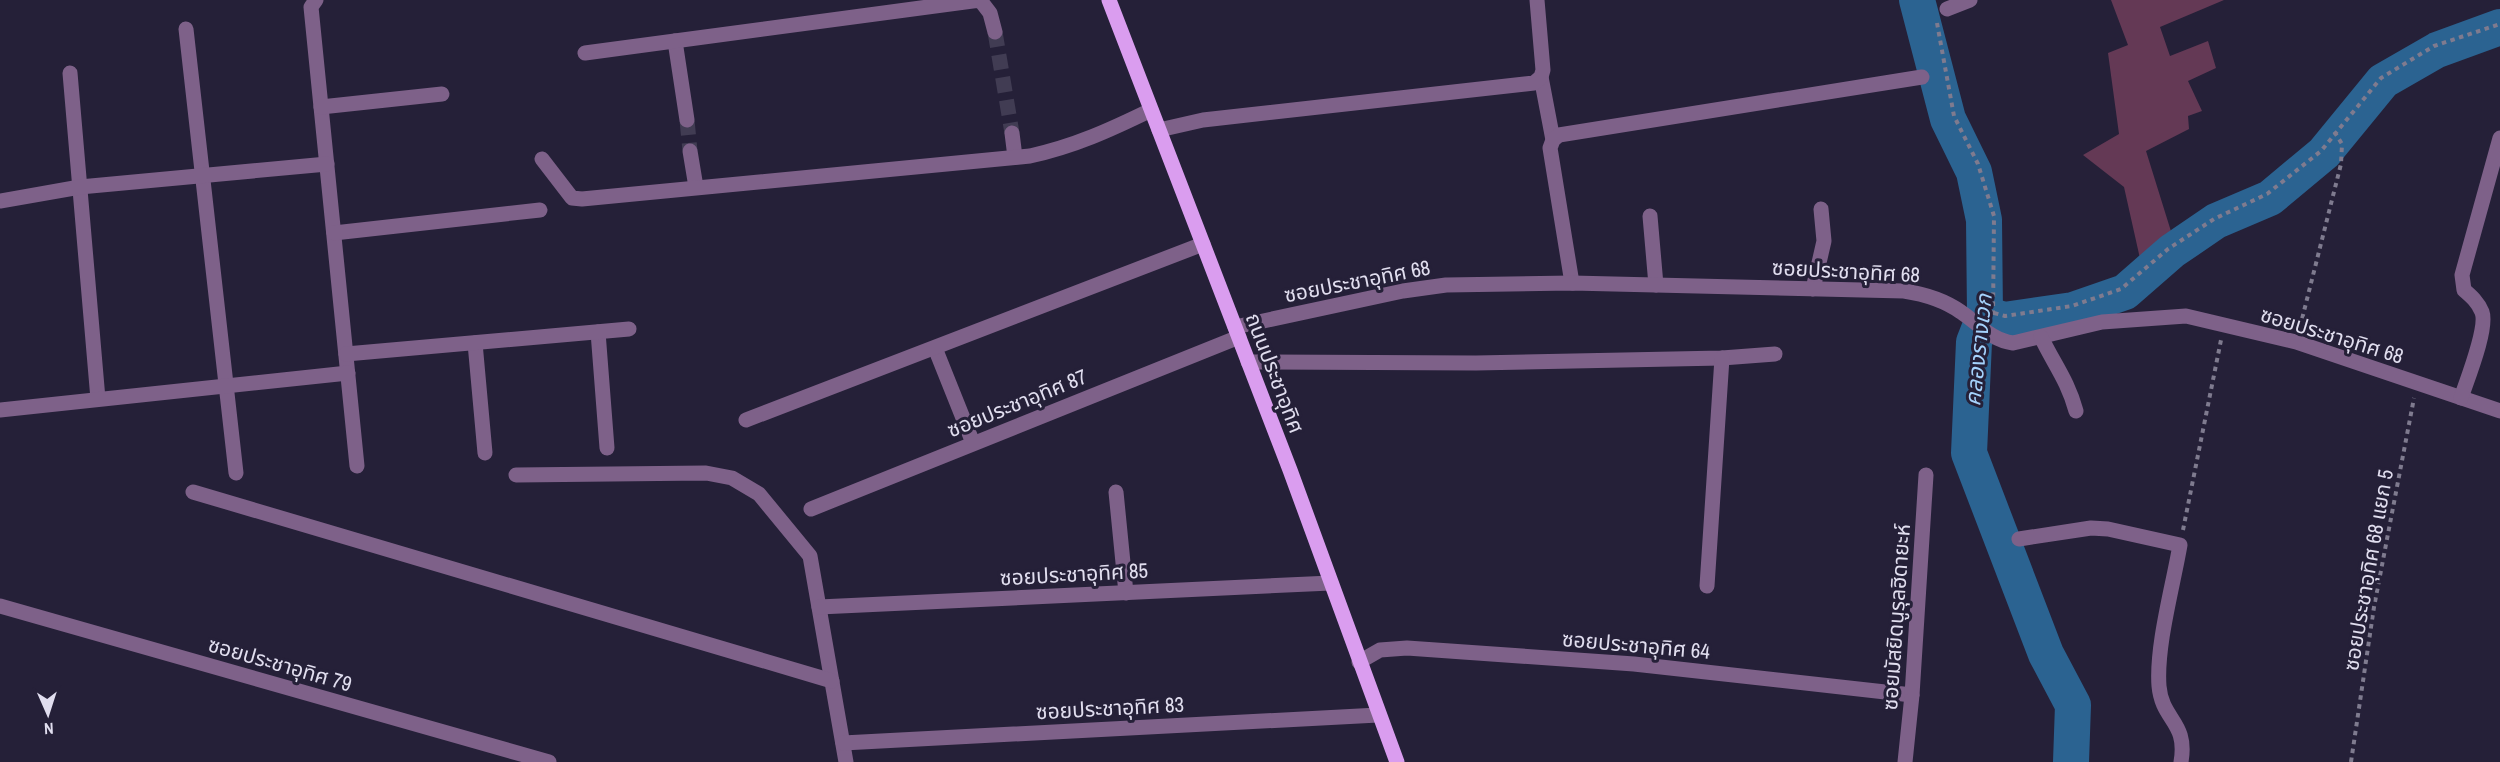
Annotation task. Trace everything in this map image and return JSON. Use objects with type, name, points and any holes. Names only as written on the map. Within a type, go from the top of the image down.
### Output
[{"type":"main road","name":"ถนนประชาอุทิศ","points":[[1109,0],[1237,332],[1397,762]]},
{"type":"street","points":[[316,0],[311,7],[357,466]]},
{"type":"street","points":[[585,53],[980,0],[990,13],[995,32]]},
{"type":"street","points":[[1159,130],[1203,120],[1534,83],[1543,70],[1537,0]]},
{"type":"street","points":[[1942,15],[1970,0]]},
{"type":"street","points":[[186,29],[236,473]]},
{"type":"street","points":[[675,41],[687,120]]},
{"type":"street","points":[[70,73],[98,399]]},
{"type":"street","points":[[1541,76],[1572,284]]},
{"type":"street","points":[[1552,140],[1559,135],[1572,132],[1922,77]]},
{"type":"street","points":[[321,107],[442,94]]},
{"type":"street","points":[[542,159],[572,198],[582,200],[1015,157],[1068,147],[1101,135],[1151,110]]},
{"type":"street","points":[[1012,133],[1015,157]]},
{"type":"street","points":[[2462,398],[2481,332],[2483,314],[2475,300],[2464,290],[2462,276],[2500,138]]},
{"type":"street","points":[[690,151],[696,187]]},
{"type":"street","points":[[0,201],[80,188],[327,164]]},
{"type":"street","points":[[1813,289],[1824,241],[1821,209]]},
{"type":"street","points":[[334,233],[540,210]]},
{"type":"street","points":[[1650,216],[1656,285]]},
{"type":"street","points":[[746,420],[1203,244]]},
{"type":"street","name":"ซอยประชาอุทิศ 68","points":[[1237,332],[1325,307],[1435,286],[1572,284],[1904,291],[1921,293],[1960,311],[1999,341],[2013,343],[2102,322],[2186,316],[2296,342],[2500,411]]},
{"type":"street","points":[[346,354],[629,329]]},
{"type":"street","points":[[598,332],[607,448]]},
{"type":"street","name":"ซอยประชาอุทิศ 87","points":[[811,509],[1237,332]]},
{"type":"street","points":[[2041,337],[2051,359],[2063,374],[2076,411]]},
{"type":"street","points":[[475,343],[485,453]]},
{"type":"street","points":[[935,348],[973,443]]},
{"type":"street","points":[[1248,362],[1476,363],[1722,358],[1775,354]]},
{"type":"street","points":[[1707,586],[1722,358]]},
{"type":"street","points":[[0,410],[348,373]]},
{"type":"street","points":[[516,476],[706,473],[732,478],[759,494],[810,556],[846,762]]},
{"type":"street","name":"ซอยมัสยิดนูรุลฮิดายะห์","points":[[1905,762],[1912,695],[1926,475]]},
{"type":"street","points":[[193,492],[832,681]]},
{"type":"street","points":[[1116,492],[1126,593]]},
{"type":"street","points":[[2019,539],[2091,528],[2108,529],[2180,545],[2158,666],[2159,688],[2164,710],[2182,734],[2181,762]]},
{"type":"street","name":"ซอยประชาอุทิศ 85","points":[[819,608],[1331,583]]},
{"type":"street","name":"ซอยประชาอุทิศ 79","points":[[0,606],[549,762]]},
{"type":"street","name":"ซอยประชาอุทิศ 64","points":[[1359,662],[1380,650],[1407,648],[1634,664],[1912,695]]},
{"type":"street","name":"ซอยประชาอุทิศ 83","points":[[843,743],[1378,715]]},
{"type":"path","points":[[1942,15],[1954,116],[1978,164],[1994,216],[1994,313],[1990,324]]},
{"type":"path","points":[[1994,313],[2005,316],[2072,306],[2121,289],[2168,249],[2214,219],[2267,194],[2321,151],[2381,78],[2434,46],[2500,24]]},
{"type":"path","points":[[2296,342],[2341,164],[2342,144],[2332,128]]},
{"type":"path","points":[[2180,545],[2224,326]]},
{"type":"path","name":"ซอยประชาอุทิศ 68 แยก 5","points":[[2351,762],[2374,607],[2417,383]]},
{"type":"shaded area","points":[[2111,0],[2224,0],[2160,27],[2170,56],[2208,41],[2216,68],[2188,81],[2202,111],[2188,116],[2189,129],[2146,151],[2174,241],[2141,263],[2124,187],[2083,155],[2119,134],[2108,53],[2128,45]]},
{"type":"waterway","name":"คลองรางเวก","points":[[1917,0],[1948,119],[1974,172],[1984,220],[1985,314],[1974,342],[1969,453],[2046,654],[2073,705],[2071,762]]},
{"type":"waterway","points":[[1985,314],[2004,320],[2073,310],[2125,292],[2172,251],[2216,221],[2270,198],[2324,153],[2383,81],[2437,50],[2500,27]]},
{"type":"tunnel","points":[[995,32],[1012,133]]},
{"type":"tunnel","points":[[687,120],[690,151]]}]
